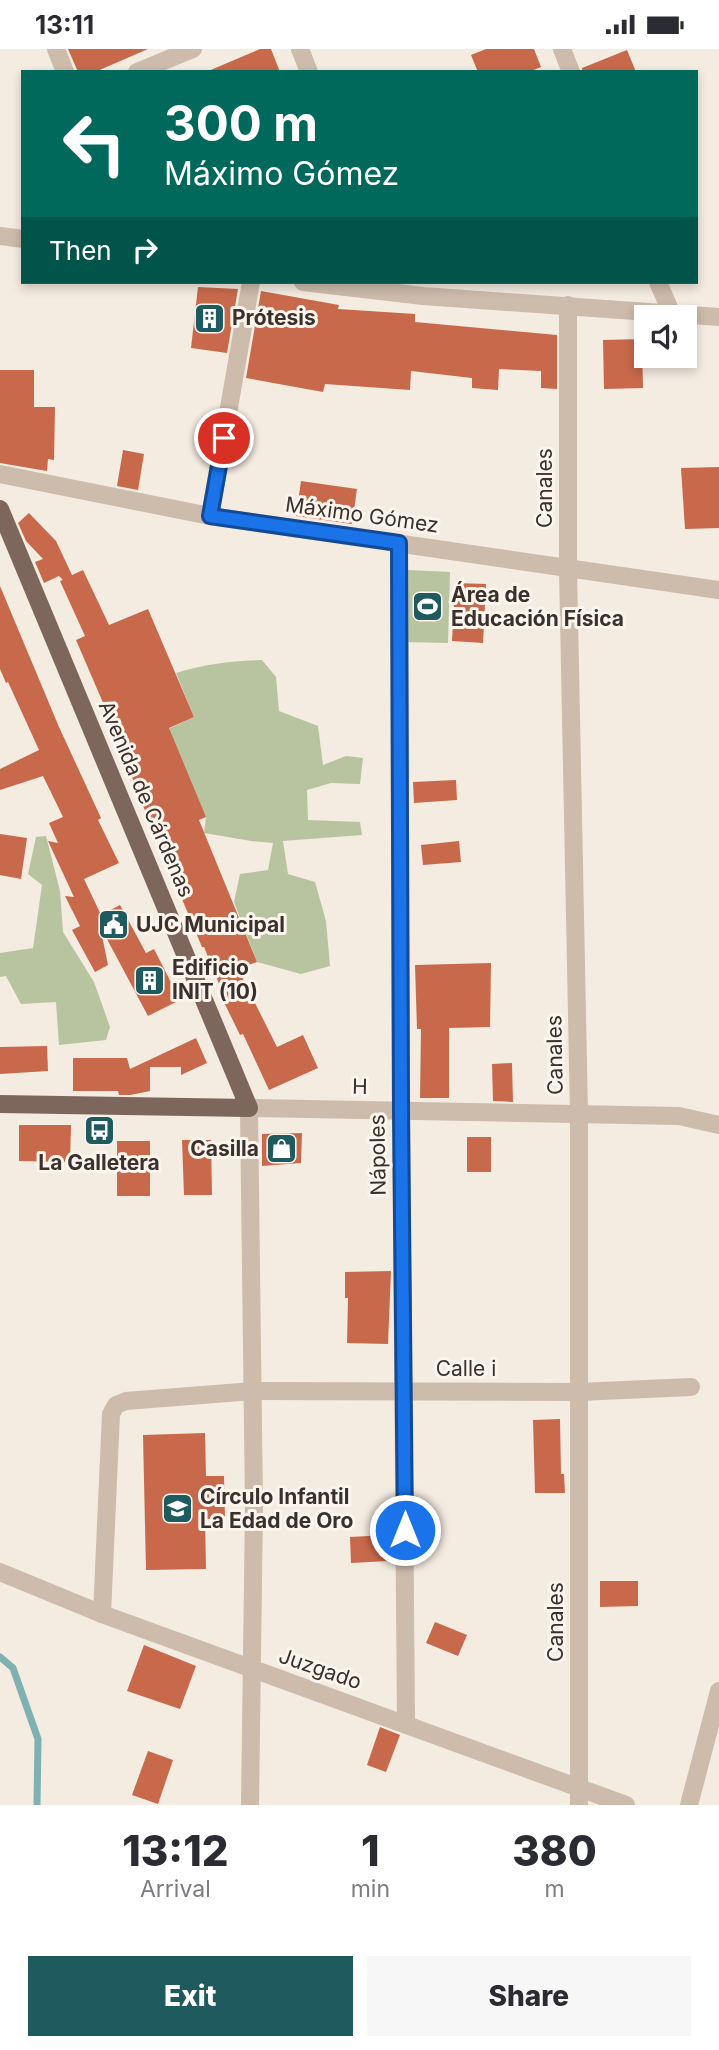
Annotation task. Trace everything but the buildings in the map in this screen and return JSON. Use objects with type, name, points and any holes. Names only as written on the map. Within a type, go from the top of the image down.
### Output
[{"type":"main road","name":"Avenida de Cárdenas","points":[[0,509],[250,1108]]},
{"type":"main road","name":"H","points":[[0,1104],[250,1108]]},
{"type":"street","points":[[56,49],[64,70]]},
{"type":"street","points":[[142,70],[193,49]]},
{"type":"street","points":[[300,49],[308,70]]},
{"type":"street","points":[[562,49],[570,70]]},
{"type":"street","points":[[0,236],[21,239]]},
{"type":"street","points":[[210,516],[251,284]]},
{"type":"street","points":[[322,284],[423,296],[634,309]]},
{"type":"street","points":[[659,284],[668,305]]},
{"type":"street","name":"Canales","points":[[568,305],[568,568],[579,1114],[579,1797]]},
{"type":"street","points":[[697,315],[719,317]]},
{"type":"street","name":"Máximo Gómez","points":[[0,474],[210,516],[719,590]]},
{"type":"street","name":"Nápoles","points":[[399,543],[406,1724]]},
{"type":"street","points":[[250,1108],[254,1507],[250,1805]]},
{"type":"street","name":"H","points":[[250,1108],[679,1116],[719,1125]]},
{"type":"street","name":"Calle i","points":[[102,1614],[111,1414],[116,1405],[126,1401],[253,1391],[579,1392],[691,1387]]},
{"type":"street","name":"Juzgado","points":[[0,1572],[102,1614],[406,1724],[579,1797],[626,1805]]},
{"type":"street","points":[[689,1805],[718,1698]]},
{"type":"green space","name":"Área de Educación Física","points":[[408,570],[450,572],[448,643],[405,642]]},
{"type":"green space","points":[[262,660],[276,677],[279,711],[318,726],[323,765],[346,756],[363,758],[360,784],[331,783],[307,790],[308,820],[360,822],[362,835],[283,841],[288,874],[315,882],[326,921],[330,966],[301,974],[257,962],[234,902],[240,874],[268,870],[273,843],[204,833],[206,817],[166,730],[194,717],[176,673],[218,663]]},
{"type":"green space","points":[[46,836],[60,891],[63,932],[94,982],[110,1027],[106,1040],[59,1045],[56,1002],[21,1004],[6,976],[0,977],[0,953],[33,948],[42,885],[28,874],[36,837]]},
{"type":"waterway","points":[[0,1657],[13,1668],[38,1739],[37,1805]]},
{"type":"place","name":"Prótesis","points":[[209,318]]},
{"type":"place","name":"Área de Educación Física","points":[[428,607]]},
{"type":"place","name":"UJC Municipal","points":[[113,925]]},
{"type":"place","name":"Edificio INIT (10)","points":[[149,980]]},
{"type":"place","name":"La Galletera","points":[[99,1131]]},
{"type":"place","name":"Casilla","points":[[282,1149]]},
{"type":"place","name":"Círculo Infantil La Edad de Oro","points":[[177,1509]]},
{"type":"route","points":[[224,438],[210,516],[399,543],[405,1530]]}]
